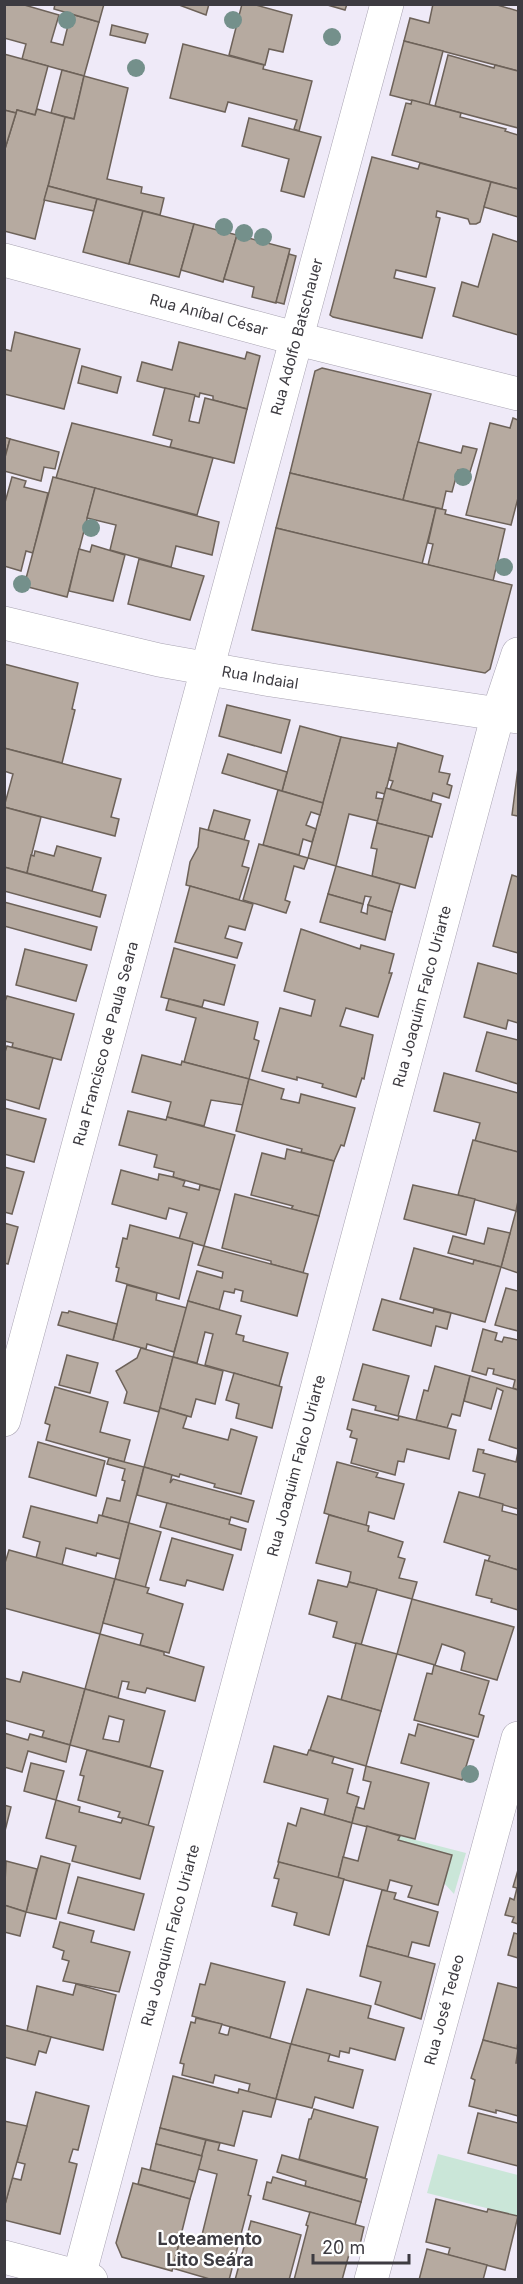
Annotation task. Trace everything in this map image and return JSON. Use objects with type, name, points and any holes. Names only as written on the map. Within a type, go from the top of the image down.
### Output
[{"type":"street","name":"Rua Adolfo Batschauer","points":[[208,669],[387,4]]},
{"type":"street","name":"Rua Aníbal César","points":[[4,260],[298,339],[519,394]]},
{"type":"street","name":"Rua Indaial","points":[[4,623],[159,660],[508,716]]},
{"type":"street","name":"Rua Joaquim Falco Uriarte","points":[[83,2278],[508,716],[519,654]]},
{"type":"street","name":"Rua Francisco de Paula Seara","points":[[4,1420],[208,669]]},
{"type":"street","name":"Rua José Tedeo","points":[[371,2280],[519,1738]]},
{"type":"street","points":[[4,2257],[83,2278]]},
{"type":"green space","points":[[400,1836],[466,1853],[454,1894],[444,1883],[452,1855],[398,1840]]},
{"type":"green space","points":[[438,2154],[518,2175],[518,2216],[427,2193]]},
{"type":"building","points":[[4,4],[21,4],[59,15],[51,42],[63,45],[71,14],[99,22],[84,76],[22,59],[26,44],[4,38]]},
{"type":"building","points":[[55,4],[104,4],[99,22],[54,9]]},
{"type":"building","points":[[179,4],[209,4],[206,15],[179,5]]},
{"type":"building","points":[[242,4],[252,4],[292,15],[283,52],[269,49],[265,65],[229,55]]},
{"type":"building","points":[[324,4],[347,4],[345,10]]},
{"type":"building","points":[[433,4],[494,4],[518,11],[518,71],[404,41],[410,18],[429,23]]},
{"type":"building","points":[[112,25],[148,34],[145,43],[110,35]]},
{"type":"building","points":[[404,41],[443,51],[429,105],[390,95]]},
{"type":"building","points":[[183,44],[264,65],[263,69],[312,81],[299,131],[294,129],[297,120],[228,102],[225,112],[170,98]]},
{"type":"building","points":[[4,54],[48,66],[35,115],[17,110],[16,113],[4,110]]},
{"type":"building","points":[[448,55],[494,68],[495,65],[518,71],[518,128],[435,106]]},
{"type":"building","points":[[62,70],[84,76],[74,119],[51,113]]},
{"type":"building","points":[[84,76],[128,88],[107,179],[142,187],[141,193],[164,198],[160,215],[48,186],[65,117],[74,119]]},
{"type":"building","points":[[412,100],[461,113],[460,117],[506,129],[505,131],[518,135],[518,189],[392,155],[406,103],[411,104]]},
{"type":"building","points":[[37,109],[65,117],[35,239],[4,231],[4,152],[17,110],[35,115]]},
{"type":"building","points":[[4,110],[16,113],[4,152]]},
{"type":"building","points":[[249,118],[321,137],[304,197],[281,191],[289,159],[242,146]]},
{"type":"building","points":[[372,157],[418,169],[420,163],[491,182],[480,222],[470,224],[468,219],[437,211],[436,217],[440,218],[426,277],[396,270],[394,278],[435,288],[422,338],[330,315]]},
{"type":"building","points":[[491,182],[518,189],[518,217],[484,207]]},
{"type":"building","points":[[48,186],[97,199],[94,211],[44,200]]},
{"type":"building","points":[[97,199],[143,211],[129,264],[83,252]]},
{"type":"building","points":[[143,211],[194,224],[179,277],[129,264]]},
{"type":"building","points":[[194,224],[237,235],[223,282],[181,270]]},
{"type":"building","points":[[493,234],[518,242],[518,335],[453,316],[462,282],[478,287]]},
{"type":"building","points":[[237,235],[290,249],[276,303],[252,297],[254,287],[224,279]]},
{"type":"building","points":[[289,254],[296,256],[284,304],[276,302]]},
{"type":"building","points":[[15,332],[80,349],[64,409],[4,394],[4,349],[11,351]]},
{"type":"building","points":[[179,342],[245,359],[247,352],[260,356],[247,409],[213,400],[213,396],[200,393],[199,397],[137,381],[142,362],[172,370]]},
{"type":"building","points":[[82,366],[121,377],[117,393],[78,383]]},
{"type":"building","points":[[322,368],[431,394],[403,500],[290,473],[315,371]]},
{"type":"building","points":[[165,388],[195,395],[189,421],[199,423],[205,398],[247,409],[234,463],[170,447],[172,440],[153,435]]},
{"type":"building","points":[[513,418],[518,420],[518,498],[511,525],[466,515],[490,423],[510,428]]},
{"type":"building","points":[[72,423],[213,458],[197,515],[56,478]]},
{"type":"building","points":[[4,437],[10,439],[4,461]]},
{"type":"building","points":[[10,439],[59,452],[55,469],[44,467],[41,481],[4,471],[4,461]]},
{"type":"building","points":[[418,442],[461,453],[463,446],[477,449],[470,472],[458,470],[452,492],[446,491],[442,509],[403,500]]},
{"type":"building","points":[[290,473],[436,508],[422,564],[276,528]]},
{"type":"building","points":[[12,477],[26,481],[24,487],[48,493],[33,553],[26,551],[21,571],[4,566],[4,506]]},
{"type":"building","points":[[53,477],[95,488],[67,597],[24,586]]},
{"type":"building","points":[[95,488],[219,522],[212,555],[176,546],[171,567],[110,550],[116,525],[87,518]]},
{"type":"building","points":[[436,508],[446,510],[445,514],[505,529],[493,581],[428,565],[433,544],[428,543]]},
{"type":"building","points":[[276,528],[512,585],[490,669],[485,673],[252,630]]},
{"type":"building","points":[[92,545],[125,555],[113,601],[69,591],[79,549],[90,552]]},
{"type":"building","points":[[139,559],[204,576],[190,620],[128,604]]},
{"type":"building","points":[[4,664],[78,683],[72,709],[75,710],[62,763],[4,748]]},
{"type":"building","points":[[227,705],[290,720],[281,753],[219,736]]},
{"type":"building","points":[[300,726],[341,737],[323,803],[282,791]]},
{"type":"building","points":[[341,737],[397,748],[385,794],[377,792],[376,798],[383,799],[378,821],[349,814],[336,866],[308,858]]},
{"type":"building","points":[[398,743],[443,756],[439,772],[450,774],[447,784],[452,786],[449,798],[433,793],[431,801],[390,789],[393,781],[389,780]]},
{"type":"building","points":[[4,748],[121,779],[111,817],[119,819],[115,836],[4,807],[13,774],[4,771]]},
{"type":"building","points":[[228,754],[287,772],[282,791],[222,773]]},
{"type":"building","points":[[518,768],[518,816],[512,815]]},
{"type":"building","points":[[386,788],[441,804],[432,837],[377,823]]},
{"type":"building","points":[[278,790],[323,803],[320,815],[311,812],[306,825],[316,829],[312,842],[303,839],[299,855],[263,845]]},
{"type":"building","points":[[4,807],[41,817],[27,873],[4,867]]},
{"type":"building","points":[[214,810],[250,820],[244,840],[208,830]]},
{"type":"building","points":[[377,823],[429,836],[415,888],[372,876],[377,849],[371,848]]},
{"type":"building","points":[[200,828],[249,841],[242,866],[249,868],[239,900],[186,885],[190,862],[198,847]]},
{"type":"building","points":[[259,844],[308,858],[304,869],[294,866],[285,900],[290,902],[286,913],[243,900]]},
{"type":"building","points":[[57,846],[101,858],[92,891],[27,873],[31,855],[34,856],[35,851],[54,856]]},
{"type":"building","points":[[336,866],[400,884],[392,912],[368,905],[371,897],[365,896],[363,904],[328,894]]},
{"type":"building","points":[[4,867],[106,895],[100,917],[4,891]]},
{"type":"building","points":[[512,875],[518,877],[518,953],[493,946]]},
{"type":"building","points":[[190,886],[253,904],[245,930],[229,926],[225,938],[242,943],[237,958],[175,942]]},
{"type":"building","points":[[328,894],[363,904],[361,912],[367,914],[368,905],[392,912],[385,940],[320,922]]},
{"type":"building","points":[[4,902],[97,927],[91,950],[4,926]]},
{"type":"building","points":[[301,929],[360,949],[361,945],[394,954],[389,973],[392,973],[378,1017],[346,1008],[340,1026],[373,1035],[364,1079],[362,1078],[356,1097],[322,1087],[323,1084],[262,1071],[280,1008],[311,1016],[315,1000],[284,991]]},
{"type":"building","points":[[174,948],[235,965],[224,1005],[204,1000],[202,1007],[161,997]]},
{"type":"building","points":[[25,949],[87,965],[76,1001],[16,985]]},
{"type":"building","points":[[478,963],[518,974],[518,1023],[508,1020],[506,1029],[464,1017]]},
{"type":"building","points":[[7,996],[74,1014],[61,1060],[12,1047],[13,1043],[4,1041],[4,1004]]},
{"type":"building","points":[[169,999],[258,1022],[254,1039],[259,1041],[249,1079],[184,1062],[196,1018],[166,1010]]},
{"type":"building","points":[[487,1032],[518,1040],[518,1084],[476,1071]]},
{"type":"building","points":[[7,1046],[53,1058],[39,1109],[4,1099],[4,1055]]},
{"type":"building","points":[[142,1055],[181,1065],[182,1061],[249,1079],[243,1105],[211,1100],[204,1126],[167,1117],[171,1102],[132,1092]]},
{"type":"building","points":[[444,1073],[518,1093],[518,1152],[475,1141],[480,1123],[434,1111]]},
{"type":"building","points":[[249,1079],[284,1089],[281,1099],[299,1103],[301,1094],[355,1108],[344,1146],[341,1145],[334,1161],[301,1152],[302,1149],[236,1131]]},
{"type":"building","points":[[4,1108],[46,1119],[34,1162],[4,1154]]},
{"type":"building","points":[[128,1111],[166,1120],[167,1117],[235,1135],[220,1190],[173,1177],[174,1172],[154,1167],[157,1155],[119,1145]]},
{"type":"building","points":[[473,1140],[518,1152],[516,1211],[458,1195]]},
{"type":"building","points":[[287,1149],[334,1161],[319,1216],[291,1209],[293,1206],[251,1195],[262,1153],[285,1159]]},
{"type":"building","points":[[4,1167],[24,1172],[12,1214],[4,1212]]},
{"type":"building","points":[[121,1170],[158,1180],[159,1174],[173,1177],[185,1181],[183,1186],[199,1190],[200,1185],[220,1190],[204,1246],[179,1239],[187,1213],[169,1208],[166,1219],[112,1204]]},
{"type":"building","points":[[413,1185],[475,1199],[466,1235],[404,1219]]},
{"type":"building","points":[[235,1194],[319,1216],[303,1273],[271,1264],[271,1261],[222,1248]]},
{"type":"building","points":[[516,1211],[518,1212],[518,1273],[501,1267]]},
{"type":"building","points":[[4,1223],[18,1227],[8,1264],[4,1263]]},
{"type":"building","points":[[130,1225],[193,1242],[179,1299],[116,1281],[119,1268],[116,1267],[123,1238],[127,1239]]},
{"type":"building","points":[[488,1228],[510,1233],[501,1267],[448,1253],[453,1236],[484,1244]]},
{"type":"building","points":[[204,1246],[308,1274],[297,1316],[241,1301],[243,1291],[235,1289],[234,1293],[224,1291],[219,1310],[188,1301],[197,1271],[222,1278],[223,1272],[198,1265]]},
{"type":"building","points":[[414,1248],[473,1264],[474,1260],[501,1267],[485,1322],[400,1299]]},
{"type":"building","points":[[127,1285],[157,1293],[156,1300],[187,1308],[174,1352],[147,1344],[146,1349],[113,1340]]},
{"type":"building","points":[[506,1288],[518,1291],[518,1331],[495,1325]]},
{"type":"building","points":[[382,1299],[433,1313],[434,1309],[451,1313],[447,1329],[436,1326],[431,1346],[373,1330]]},
{"type":"building","points":[[188,1301],[241,1316],[236,1334],[244,1336],[243,1341],[288,1353],[279,1386],[205,1365],[213,1334],[205,1332],[197,1363],[173,1357]]},
{"type":"building","points":[[69,1311],[117,1324],[113,1340],[58,1325],[62,1312],[68,1313]]},
{"type":"building","points":[[483,1329],[497,1333],[495,1340],[502,1342],[504,1337],[518,1340],[518,1390],[513,1388],[515,1380],[493,1374],[494,1369],[488,1368],[486,1375],[472,1371]]},
{"type":"building","points":[[141,1348],[173,1357],[159,1412],[124,1403],[127,1392],[116,1371],[137,1358]]},
{"type":"building","points":[[67,1355],[98,1363],[90,1393],[59,1385]]},
{"type":"building","points":[[173,1357],[223,1371],[215,1404],[196,1399],[191,1417],[160,1408]]},
{"type":"building","points":[[363,1364],[409,1376],[398,1416],[375,1410],[376,1406],[353,1400]]},
{"type":"building","points":[[435,1366],[470,1376],[460,1416],[452,1414],[447,1428],[416,1420],[424,1390],[428,1391]]},
{"type":"building","points":[[234,1373],[282,1387],[272,1428],[236,1418],[239,1404],[226,1400]]},
{"type":"building","points":[[470,1376],[518,1390],[518,1449],[489,1440],[503,1391],[497,1388],[491,1409],[464,1401]]},
{"type":"building","points":[[55,1387],[108,1402],[100,1432],[130,1440],[124,1462],[46,1440],[50,1425],[45,1423]]},
{"type":"building","points":[[160,1408],[187,1416],[183,1428],[228,1440],[231,1429],[257,1437],[241,1494],[180,1474],[179,1477],[144,1467]]},
{"type":"building","points":[[352,1409],[398,1420],[399,1416],[456,1430],[449,1459],[407,1449],[404,1462],[398,1461],[395,1475],[351,1463],[357,1439],[350,1437],[352,1431],[347,1429]]},
{"type":"building","points":[[38,1442],[105,1461],[96,1496],[29,1477]]},
{"type":"building","points":[[478,1449],[484,1450],[483,1453],[516,1462],[518,1452],[518,1509],[479,1498],[485,1474],[473,1471]]},
{"type":"building","points":[[109,1458],[144,1467],[129,1523],[102,1516],[107,1498],[120,1501],[125,1481],[122,1480],[125,1469],[107,1464]]},
{"type":"building","points":[[337,1462],[378,1473],[376,1477],[404,1484],[394,1519],[369,1512],[366,1526],[324,1513]]},
{"type":"building","points":[[144,1467],[172,1475],[170,1483],[173,1479],[254,1501],[248,1522],[231,1517],[230,1520],[137,1495]]},
{"type":"building","points":[[459,1492],[503,1504],[502,1511],[518,1515],[518,1570],[488,1561],[490,1556],[444,1542]]},
{"type":"building","points":[[167,1503],[230,1520],[229,1524],[246,1529],[241,1550],[160,1527]]},
{"type":"building","points":[[31,1506],[97,1523],[99,1515],[129,1523],[120,1559],[97,1553],[96,1556],[66,1548],[62,1565],[36,1558],[40,1542],[23,1537]]},
{"type":"building","points":[[329,1515],[369,1526],[368,1531],[403,1542],[398,1557],[405,1559],[399,1578],[417,1582],[412,1599],[349,1582],[351,1572],[316,1563]]},
{"type":"building","points":[[129,1523],[161,1532],[145,1588],[115,1579]]},
{"type":"building","points":[[172,1538],[233,1555],[223,1590],[187,1580],[185,1586],[160,1580]]},
{"type":"building","points":[[9,1550],[115,1579],[100,1634],[4,1608],[4,1566]]},
{"type":"building","points":[[485,1560],[518,1570],[518,1610],[476,1595]]},
{"type":"building","points":[[115,1579],[149,1588],[147,1593],[183,1604],[169,1653],[140,1645],[143,1634],[103,1623]]},
{"type":"building","points":[[318,1580],[347,1587],[349,1582],[377,1589],[361,1645],[333,1637],[337,1622],[309,1614]]},
{"type":"building","points":[[412,1599],[514,1627],[497,1680],[461,1670],[465,1653],[442,1644],[435,1665],[397,1654]]},
{"type":"building","points":[[100,1634],[164,1652],[164,1655],[204,1667],[195,1701],[147,1688],[145,1693],[127,1689],[129,1682],[122,1681],[118,1698],[85,1689]]},
{"type":"building","points":[[356,1643],[397,1654],[381,1711],[341,1700]]},
{"type":"building","points":[[434,1665],[489,1681],[479,1714],[484,1716],[478,1737],[414,1720],[427,1673],[432,1674]]},
{"type":"building","points":[[23,1672],[85,1689],[70,1745],[42,1737],[44,1731],[4,1720],[4,1678],[20,1682]]},
{"type":"building","points":[[85,1689],[165,1711],[150,1767],[70,1745]],"holes":[[[109,1716],[124,1720],[119,1742],[103,1739]]]},
{"type":"building","points":[[328,1696],[381,1711],[366,1766],[310,1750]]},
{"type":"building","points":[[418,1724],[474,1740],[462,1780],[401,1763],[409,1734],[415,1736]]},
{"type":"building","points":[[4,1733],[28,1740],[30,1734],[70,1745],[66,1762],[28,1751],[22,1772],[4,1767]]},
{"type":"building","points":[[274,1746],[307,1755],[309,1750],[334,1757],[332,1763],[353,1769],[347,1793],[359,1797],[352,1823],[324,1815],[328,1799],[264,1782]]},
{"type":"building","points":[[87,1750],[163,1771],[148,1826],[118,1817],[120,1812],[78,1800],[84,1776],[80,1775]]},
{"type":"building","points":[[31,1763],[64,1771],[56,1800],[24,1791]]},
{"type":"building","points":[[366,1766],[429,1783],[415,1839],[352,1823],[356,1807],[364,1809],[371,1782],[363,1780]]},
{"type":"building","points":[[56,1800],[80,1807],[79,1812],[121,1823],[123,1818],[154,1827],[140,1879],[72,1861],[76,1846],[46,1838]]},
{"type":"building","points":[[4,1805],[11,1807],[5,1831],[4,1831]]},
{"type":"building","points":[[301,1808],[352,1823],[338,1878],[278,1862],[288,1823],[296,1826]]},
{"type":"building","points":[[367,1826],[400,1836],[398,1840],[452,1855],[438,1905],[408,1897],[412,1886],[390,1880],[387,1891],[338,1878],[343,1857],[358,1861]]},
{"type":"building","points":[[41,1856],[70,1864],[56,1919],[26,1912]]},
{"type":"building","points":[[6,1861],[37,1869],[26,1912],[4,1905]]},
{"type":"building","points":[[279,1862],[344,1879],[329,1935],[294,1925],[297,1913],[272,1906],[279,1879],[274,1878]]},
{"type":"building","points":[[518,1870],[518,1924],[512,1922],[514,1917],[505,1915],[510,1898],[514,1900],[517,1888],[513,1887]]},
{"type":"building","points":[[78,1877],[144,1894],[134,1930],[68,1913]]},
{"type":"building","points":[[382,1890],[396,1893],[394,1899],[438,1912],[429,1946],[412,1942],[408,1957],[367,1946]]},
{"type":"building","points":[[4,1905],[26,1912],[20,1936],[4,1932]]},
{"type":"building","points":[[60,1922],[94,1931],[91,1942],[130,1952],[119,1992],[63,1981],[69,1961],[62,1959],[64,1951],[53,1947]]},
{"type":"building","points":[[514,1933],[518,1934],[518,1958],[508,1955]]},
{"type":"building","points":[[367,1946],[435,1964],[421,2019],[375,2004],[381,1982],[360,1976]]},
{"type":"building","points":[[211,1963],[285,1982],[270,2038],[192,2016],[200,1984],[205,1985]]},
{"type":"building","points":[[498,1983],[518,1988],[517,2049],[483,2040]]},
{"type":"building","points":[[76,1984],[116,1995],[103,2050],[27,2031],[37,1986],[73,1995]]},
{"type":"building","points":[[307,1989],[371,2006],[368,2018],[404,2028],[395,2060],[350,2048],[349,2053],[340,2051],[339,2057],[291,2044]]},
{"type":"building","points":[[196,2018],[222,2024],[219,2033],[226,2035],[230,2027],[291,2044],[276,2099],[248,2092],[250,2084],[215,2075],[213,2083],[182,2075],[184,2064],[180,2063],[191,2022],[195,2023]]},
{"type":"building","points":[[4,2025],[51,2037],[46,2053],[39,2051],[35,2065],[4,2057]]},
{"type":"building","points":[[483,2040],[518,2049],[516,2063],[518,2063],[518,2116],[469,2106],[475,2080],[471,2078]]},
{"type":"building","points":[[291,2044],[330,2054],[328,2061],[363,2070],[353,2108],[315,2097],[312,2108],[276,2099]]},
{"type":"building","points":[[173,2076],[238,2093],[239,2089],[276,2099],[271,2117],[243,2111],[234,2146],[160,2128]]},
{"type":"building","points":[[36,2092],[89,2106],[78,2150],[73,2149],[69,2162],[77,2164],[60,2234],[4,2220],[4,2208],[12,2178],[21,2180],[25,2164],[17,2162]]},
{"type":"building","points":[[314,2109],[378,2127],[365,2178],[299,2159],[309,2119]]},
{"type":"building","points":[[478,2113],[518,2123],[518,2166],[468,2153]]},
{"type":"building","points":[[4,2121],[27,2126],[4,2208]]},
{"type":"building","points":[[160,2128],[206,2140],[202,2156],[156,2144]]},
{"type":"building","points":[[206,2140],[220,2143],[218,2150],[257,2160],[248,2195],[251,2196],[229,2280],[213,2280],[172,2268],[180,2240],[195,2244],[202,2235],[217,2174],[198,2169]]},
{"type":"building","points":[[156,2144],[202,2156],[195,2182],[150,2170]]},
{"type":"building","points":[[282,2155],[367,2179],[361,2202],[305,2186],[306,2181],[277,2172]]},
{"type":"building","points":[[142,2168],[195,2182],[190,2199],[138,2184]]},
{"type":"building","points":[[273,2177],[361,2202],[355,2225],[263,2199],[267,2182],[271,2183]]},
{"type":"building","points":[[133,2183],[190,2199],[172,2271],[122,2257],[116,2243]]},
{"type":"building","points":[[436,2199],[487,2212],[488,2209],[518,2216],[505,2270],[448,2255],[450,2248],[426,2242]]},
{"type":"building","points":[[310,2212],[364,2227],[359,2249],[351,2247],[342,2280],[294,2280]]},
{"type":"building","points":[[251,2221],[301,2235],[289,2280],[235,2280]]},
{"type":"building","points":[[427,2249],[487,2265],[483,2280],[419,2280]]},
{"type":"district","name":"Loteamento Lito Seára","points":[[210,2249]]}]
